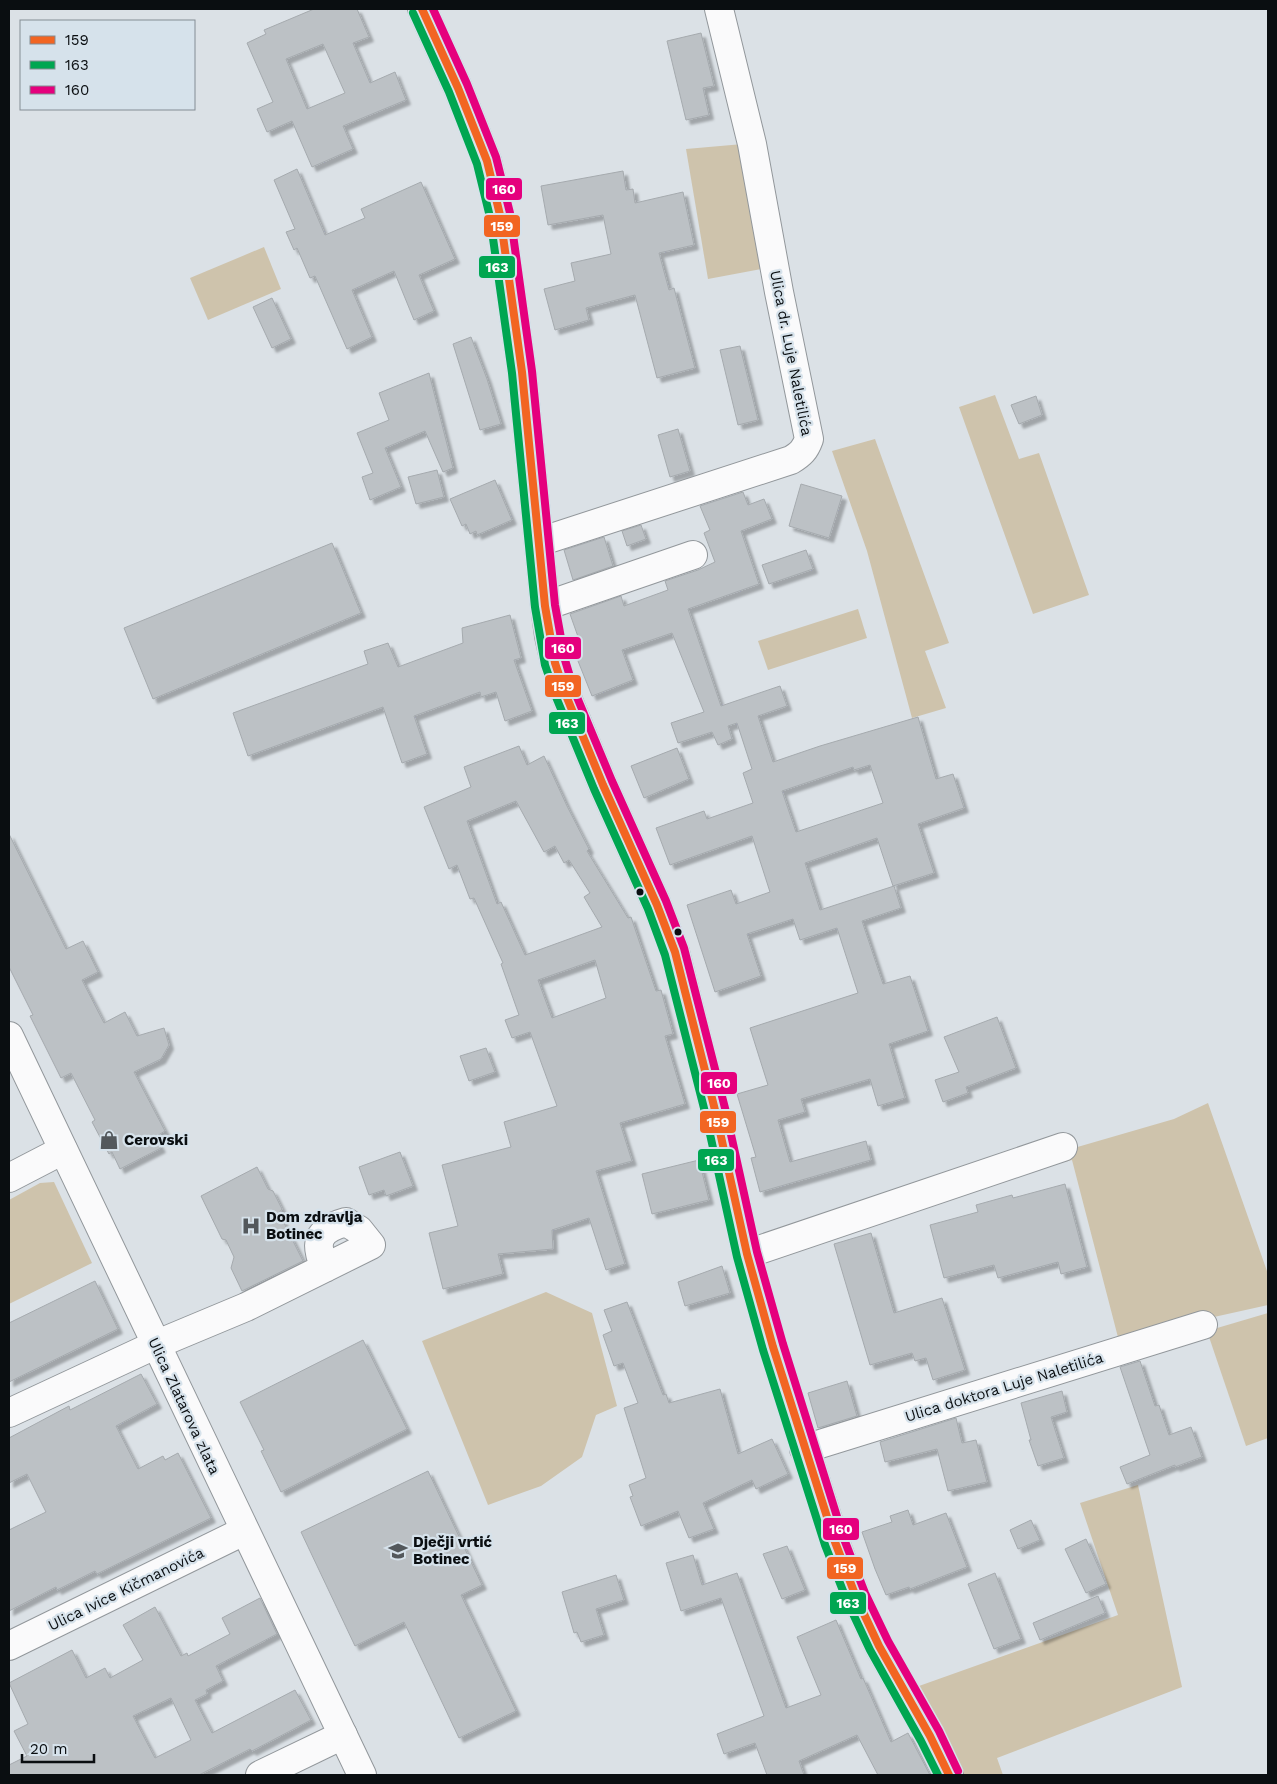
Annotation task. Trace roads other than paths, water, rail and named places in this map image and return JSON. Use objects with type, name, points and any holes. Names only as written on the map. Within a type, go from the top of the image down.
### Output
[{"type":"street","points":[[422,9],[458,88],[488,161],[500,215],[522,372],[545,606],[553,654],[565,693],[603,785],[657,905],[675,952],[716,1114],[747,1254],[804,1449],[835,1542],[860,1605],[879,1646],[930,1736],[949,1775]]},
{"type":"street","name":"Ulica dr. Luje Naletilića","points":[[539,542],[791,460],[801,454],[806,448],[808,439],[752,144],[719,9]]},
{"type":"street","points":[[545,606],[693,555]]},
{"type":"street","name":"Ulica Zlatarova zlata","points":[[9,1036],[362,1775]]},
{"type":"street","points":[[747,1254],[1063,1148]]},
{"type":"street","points":[[9,1178],[63,1150]]},
{"type":"street","points":[[9,1413],[156,1345],[246,1307],[325,1268]]},
{"type":"street","name":"Ulica doktora Luje Naletilića","points":[[804,1449],[1203,1325]]},
{"type":"street","name":"Ulica Ivice Kičmanovića","points":[[9,1646],[244,1531]]},
{"type":"street","points":[[260,1775],[343,1734]]},
{"type":"place","name":"Cerovski","points":[[109,1140]]},
{"type":"place","name":"Dom zdravlja Botinec","points":[[251,1226]]},
{"type":"place","name":"Dječji vrtić Botinec","points":[[398,1551]]}]
